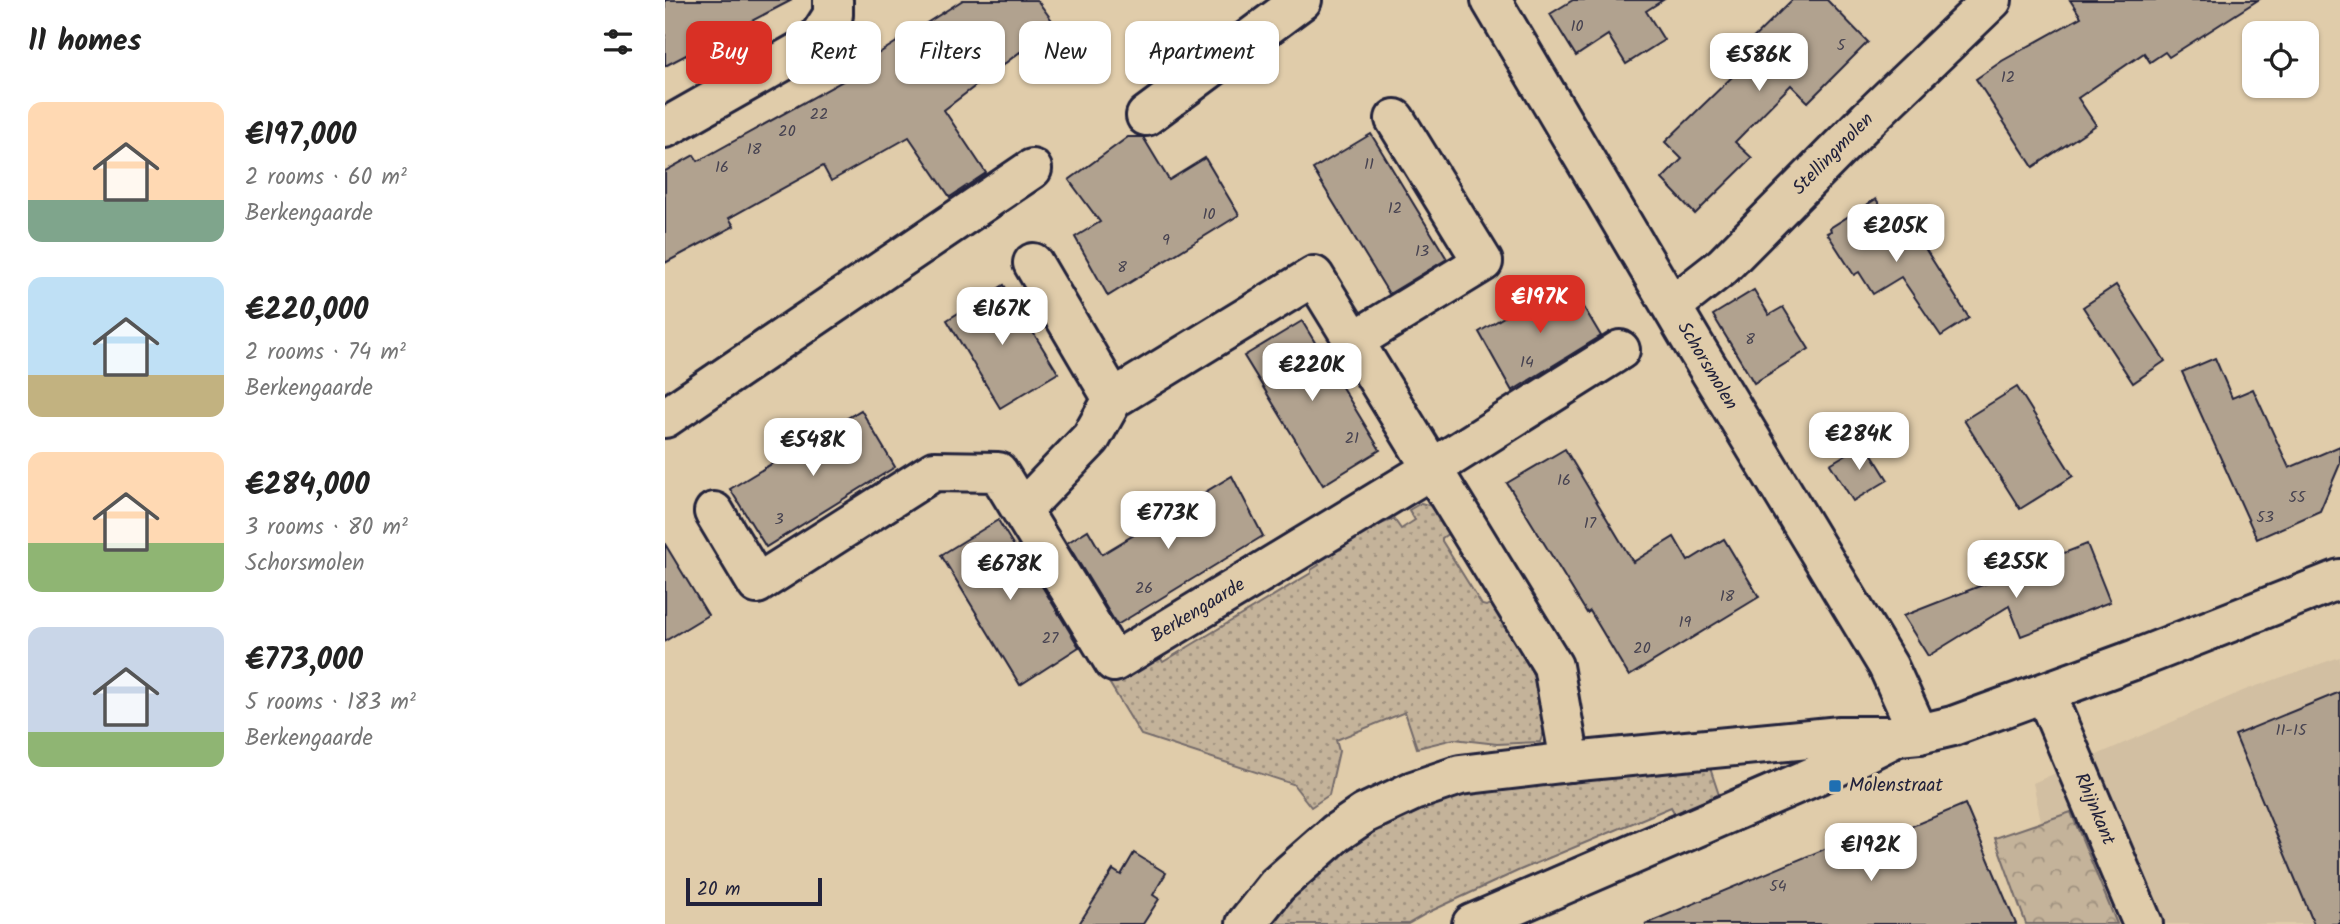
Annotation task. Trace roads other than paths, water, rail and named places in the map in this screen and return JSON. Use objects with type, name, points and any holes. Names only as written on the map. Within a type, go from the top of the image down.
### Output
[{"type":"street","points":[[665,128],[815,43],[833,15],[833,0]]},
{"type":"street","points":[[1146,116],[1301,0]]},
{"type":"street","name":"Schorsmolen","points":[[1491,0],[1888,666],[1909,735]]},
{"type":"street","name":"Stellingmolen","points":[[1672,306],[1723,267],[1868,119],[1991,0]]},
{"type":"street","points":[[1354,341],[1483,262],[1395,120]]},
{"type":"street","points":[[665,418],[1032,169]]},
{"type":"street","points":[[1033,263],[1113,398]]},
{"type":"street","points":[[1022,510],[1091,439],[1113,398],[1314,276],[1553,666],[1570,762]]},
{"type":"street","name":"Berkengaarde","points":[[714,512],[757,584],[934,471],[998,472],[1114,662],[1433,468],[1621,349]]},
{"type":"street","points":[[1246,924],[1277,885],[1336,833],[1364,814],[1413,790],[1460,775],[1840,736],[1909,735],[1952,726],[2340,579]]},
{"type":"street","name":"Rhijnkant","points":[[2045,693],[2143,924]]},
{"type":"street","points":[[1472,924],[1909,735]]},
{"type":"place","name":"Molenstraat","points":[[1835,786]]}]
